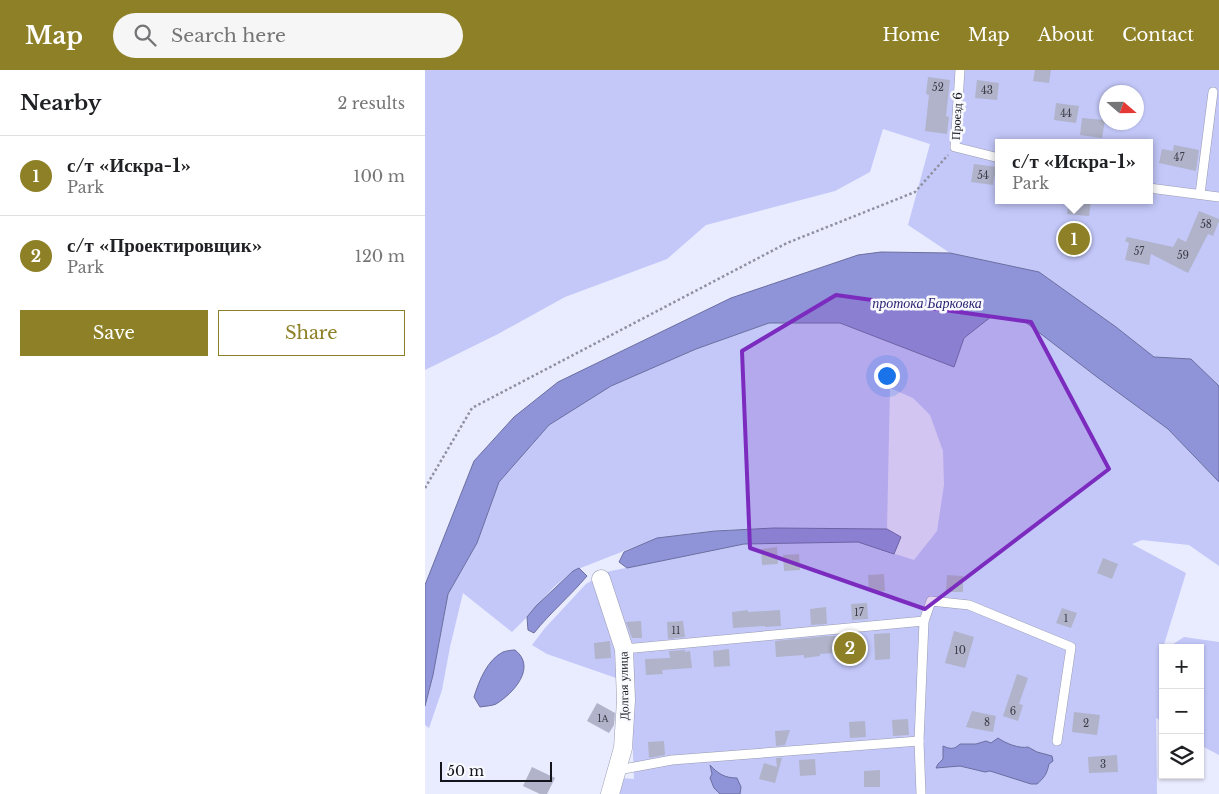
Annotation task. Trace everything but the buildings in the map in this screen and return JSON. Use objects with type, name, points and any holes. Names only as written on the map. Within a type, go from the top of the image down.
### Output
[{"type":"street","name":"Долгая улица","points":[[601,579],[624,649],[626,700],[623,748],[610,794]]},
{"type":"lane","name":"Проезд 6","points":[[960,70],[955,147],[995,157]]},
{"type":"lane","points":[[1199,194],[1213,92]]},
{"type":"lane","points":[[1153,188],[1219,197]]},
{"type":"lane","points":[[921,794],[919,741],[924,621],[931,600],[969,605],[1071,647],[1057,741]]},
{"type":"lane","points":[[624,649],[924,621]]},
{"type":"lane","points":[[617,770],[672,760],[919,741]]},
{"type":"path","points":[[425,488],[472,408],[787,244],[915,192],[955,147]]},
{"type":"highlighted area","points":[[836,295],[1031,322],[1109,469],[925,609],[750,548],[742,351]]},
{"type":"shaded area","points":[[425,70],[1219,70],[1219,386],[1191,359],[1154,357],[1116,327],[1039,272],[950,253],[908,225],[930,144],[883,129],[870,172],[835,191],[706,225],[667,259],[565,297],[498,334],[425,370]]},
{"type":"shaded area","points":[[993,315],[1024,321],[1168,429],[1219,482],[1219,566],[1189,545],[1142,540],[1132,544],[1186,573],[1164,644],[1159,644],[1159,720],[1156,718],[1157,794],[615,794],[620,778],[634,779],[630,677],[619,679],[547,654],[532,645],[545,628],[586,584],[606,572],[744,544],[858,542],[914,560],[937,531],[944,485],[943,451],[930,415],[913,398],[890,388],[887,529],[774,528],[720,530],[657,538],[573,571],[555,586],[512,632],[463,593],[442,690],[429,728],[425,725],[425,706],[433,675],[448,594],[477,543],[499,482],[549,425],[611,386],[696,349],[769,323],[840,323],[954,367],[964,338]]},
{"type":"shaded area","points":[[1184,637],[1219,642],[1219,755],[1204,747],[1204,644],[1173,644]]},
{"type":"water","name":"протока Барковка","points":[[881,252],[950,253],[1039,272],[1116,327],[1154,357],[1191,359],[1219,386],[1219,482],[1168,429],[1024,321],[992,316],[964,338],[954,367],[840,323],[769,323],[696,349],[611,386],[549,425],[499,482],[477,543],[448,594],[433,675],[425,706],[425,585],[474,461],[514,417],[558,382],[731,298],[858,255]]},
{"type":"water","points":[[774,528],[887,529],[901,537],[894,554],[858,542],[744,544],[627,568],[619,562],[624,552],[657,538],[715,531]]},
{"type":"water","points":[[579,568],[587,576],[534,633],[528,630],[527,617],[536,606],[573,571]]},
{"type":"water","points":[[515,650],[524,664],[523,672],[516,687],[496,704],[480,707],[474,697],[484,672],[497,656],[503,652]]},
{"type":"water","points":[[998,738],[1012,745],[1028,747],[1037,752],[1052,756],[1053,761],[1049,764],[1042,780],[1037,784],[1031,784],[990,771],[985,772],[960,766],[936,768],[943,759],[943,746],[952,748],[960,744],[976,744],[986,741],[991,743]]},
{"type":"water","points":[[710,765],[722,775],[737,778],[741,787],[740,794],[720,794],[714,788],[710,778],[712,774]]},
{"type":"place","name":"с/т «Искра-1»","points":[[1074,239]]},
{"type":"place","name":"с/т «Проектировщик»","points":[[850,648]]}]
